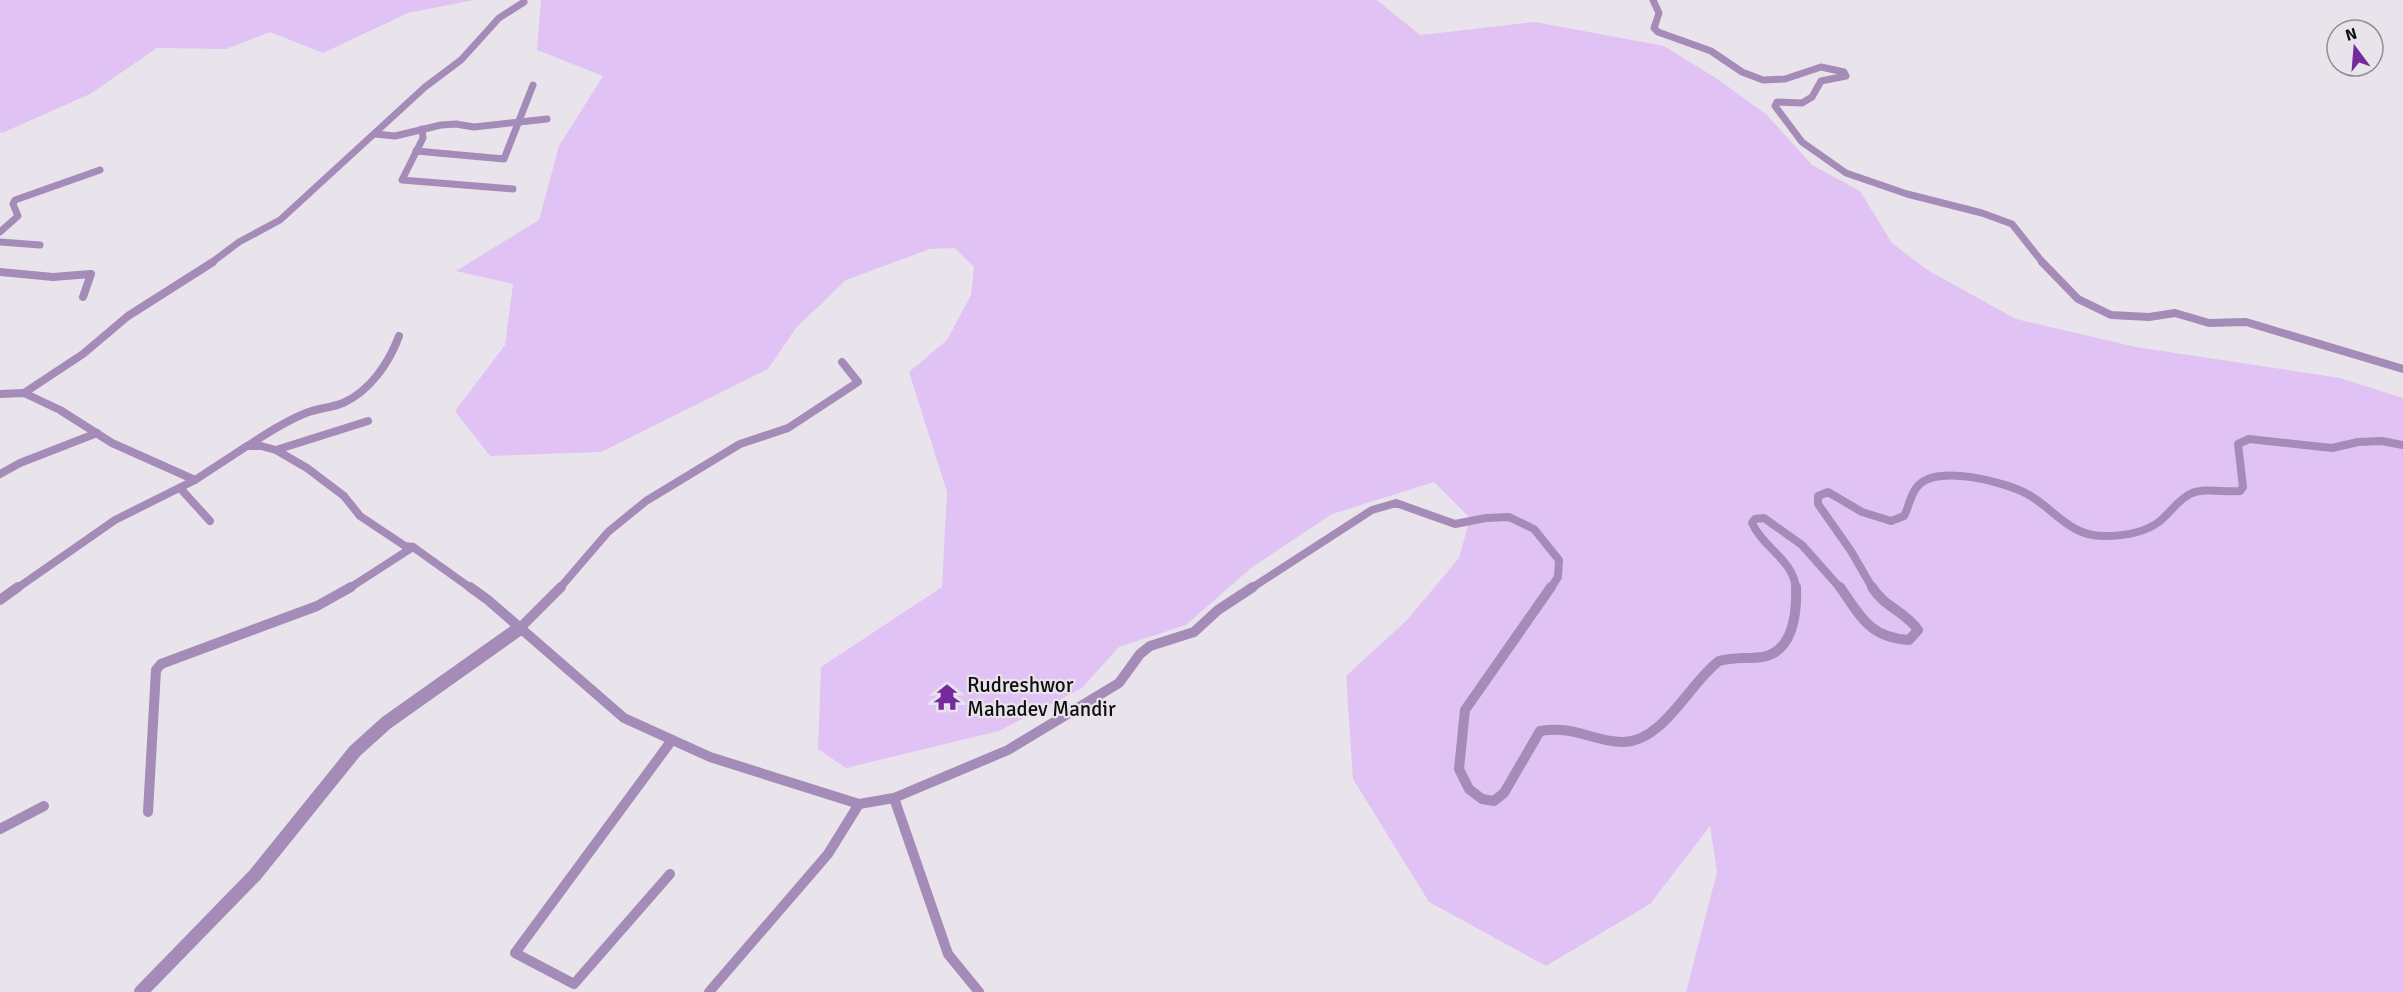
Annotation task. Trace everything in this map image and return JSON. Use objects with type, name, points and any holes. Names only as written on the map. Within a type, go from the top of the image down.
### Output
[{"type":"street","points":[[1653,0],[1659,13],[1654,28],[1658,32],[1708,50],[1725,59],[1736,70],[1754,78],[1766,81],[1785,79],[1814,66],[1832,67],[1844,72],[1846,76],[1842,79],[1821,80],[1816,84],[1812,97],[1802,103],[1777,102],[1775,106],[1778,112],[1802,142],[1846,172],[1907,194],[1982,213],[2012,224],[2038,258],[2078,299],[2111,315],[2149,317],[2175,313],[2209,323],[2246,322],[2403,369]]},
{"type":"street","points":[[24,393],[83,354],[128,316],[207,266],[239,242],[280,220],[425,87],[461,60],[499,18],[524,2]]},
{"type":"street","points":[[416,151],[504,159],[533,85]]},
{"type":"street","points":[[375,134],[395,136],[441,125],[456,124],[474,127],[547,119]]},
{"type":"street","points":[[422,129],[423,138],[402,180],[513,189]]},
{"type":"street","points":[[0,232],[18,216],[13,204],[15,200],[100,170]]},
{"type":"street","points":[[0,242],[40,245]]},
{"type":"street","points":[[0,272],[53,277],[91,274],[83,297]]},
{"type":"street","points":[[0,600],[115,520],[195,480],[247,446],[306,413],[341,403],[353,396],[366,385],[394,352],[399,336]]},
{"type":"street","points":[[141,992],[255,875],[355,751],[386,723],[520,628],[550,600],[609,532],[646,501],[740,444],[788,428],[858,382],[842,362]]},
{"type":"street","points":[[0,394],[24,393],[60,410],[112,443],[195,480]]},
{"type":"street","points":[[276,450],[368,422]]},
{"type":"street","points":[[0,474],[20,463],[97,433]]},
{"type":"street","points":[[247,446],[261,446],[276,450],[307,468],[344,496],[360,516],[405,546],[413,547],[488,600],[624,718],[710,757],[860,804],[894,798],[1008,750],[1119,683],[1140,654],[1150,646],[1194,632],[1218,610],[1372,510],[1386,505],[1396,503],[1455,524],[1486,518],[1509,517],[1534,529],[1558,560],[1558,578],[1465,710],[1459,769],[1469,789],[1482,800],[1494,801],[1504,793],[1540,731],[1555,726],[1583,730],[1608,739],[1634,741],[1660,724],[1714,663],[1732,658],[1769,656],[1786,643],[1794,612],[1795,581],[1782,556],[1755,532],[1752,523],[1755,519],[1764,518],[1802,545],[1837,583],[1867,626],[1891,639],[1909,640],[1918,630],[1911,619],[1885,602],[1875,592],[1851,551],[1818,504],[1818,496],[1828,492],[1871,516],[1888,521],[1899,519],[1904,515],[1913,490],[1926,478],[1947,475],[1997,483],[2028,494],[2072,526],[2089,535],[2135,533],[2158,523],[2181,500],[2195,492],[2240,491],[2243,487],[2238,444],[2249,439],[2332,448],[2358,442],[2382,441],[2403,445]]},
{"type":"street","points":[[180,488],[210,521]]},
{"type":"street","points":[[148,812],[156,670],[161,664],[317,606],[357,584],[413,547]]},
{"type":"street","points":[[670,874],[574,984],[516,953],[672,740]]},
{"type":"street","points":[[894,798],[948,954],[979,992]]},
{"type":"street","points":[[709,992],[828,854],[860,804]]},
{"type":"street","points":[[0,829],[44,806]]},
{"type":"shaded area","points":[[0,0],[474,0],[408,13],[323,53],[270,32],[226,49],[157,48],[90,94],[2,133],[0,132]]},
{"type":"shaded area","points":[[541,0],[1377,0],[1420,35],[1535,22],[1664,46],[1719,80],[1767,115],[1812,165],[1860,191],[1892,243],[1929,271],[2016,319],[2136,347],[2340,378],[2403,398],[2403,992],[1686,992],[1717,872],[1710,826],[1650,904],[1546,966],[1429,902],[1353,779],[1346,676],[1407,620],[1459,558],[1470,518],[1434,482],[1332,514],[1251,568],[1186,625],[1119,647],[1082,688],[999,731],[846,768],[818,749],[821,667],[942,587],[947,492],[909,372],[947,340],[971,295],[974,267],[955,248],[930,249],[846,280],[796,328],[768,369],[601,452],[490,456],[455,411],[505,345],[513,284],[456,271],[539,220],[559,146],[603,76],[537,50]]},
{"type":"place","name":"Rudreshwor Mahadev Mandir","points":[[947,697]]}]
